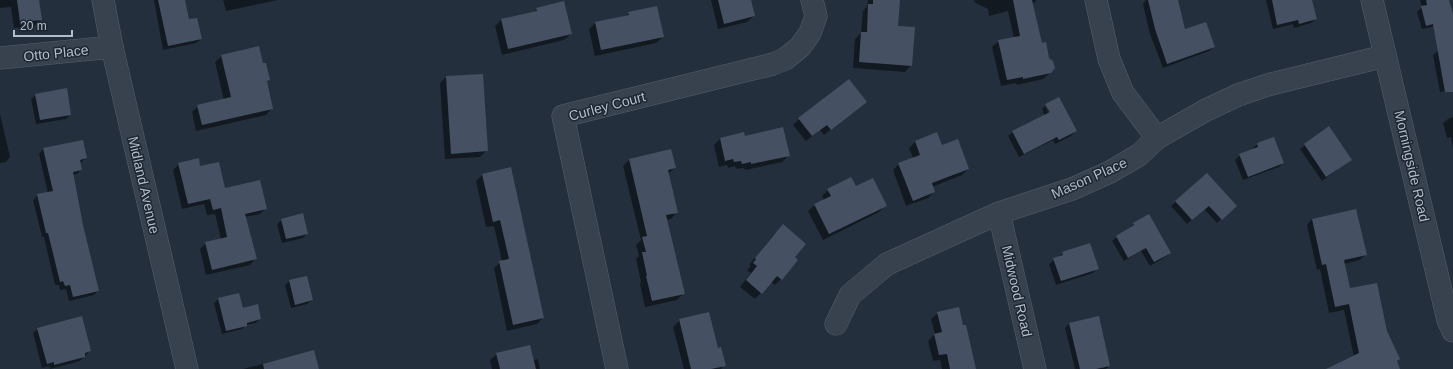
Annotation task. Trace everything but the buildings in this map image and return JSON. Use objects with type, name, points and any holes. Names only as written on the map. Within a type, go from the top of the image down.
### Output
[{"type":"street","name":"Midland Avenue","points":[[102,0],[187,369]]},
{"type":"street","name":"Curley Court","points":[[617,369],[563,116],[773,64],[785,59],[800,47],[810,33],[816,16],[812,0]]},
{"type":"street","points":[[1096,0],[1109,59],[1122,93],[1158,138]]},
{"type":"street","name":"Morningside Road","points":[[1372,0],[1448,320],[1453,331]]},
{"type":"street","name":"Otto Place","points":[[0,58],[112,47]]},
{"type":"street","name":"Mason Place","points":[[836,324],[850,295],[887,264],[1000,213],[1072,189],[1110,172],[1139,155],[1158,138],[1206,110],[1238,95],[1271,84],[1385,56]]},
{"type":"street","name":"Midwood Road","points":[[1000,213],[1035,369]]}]
